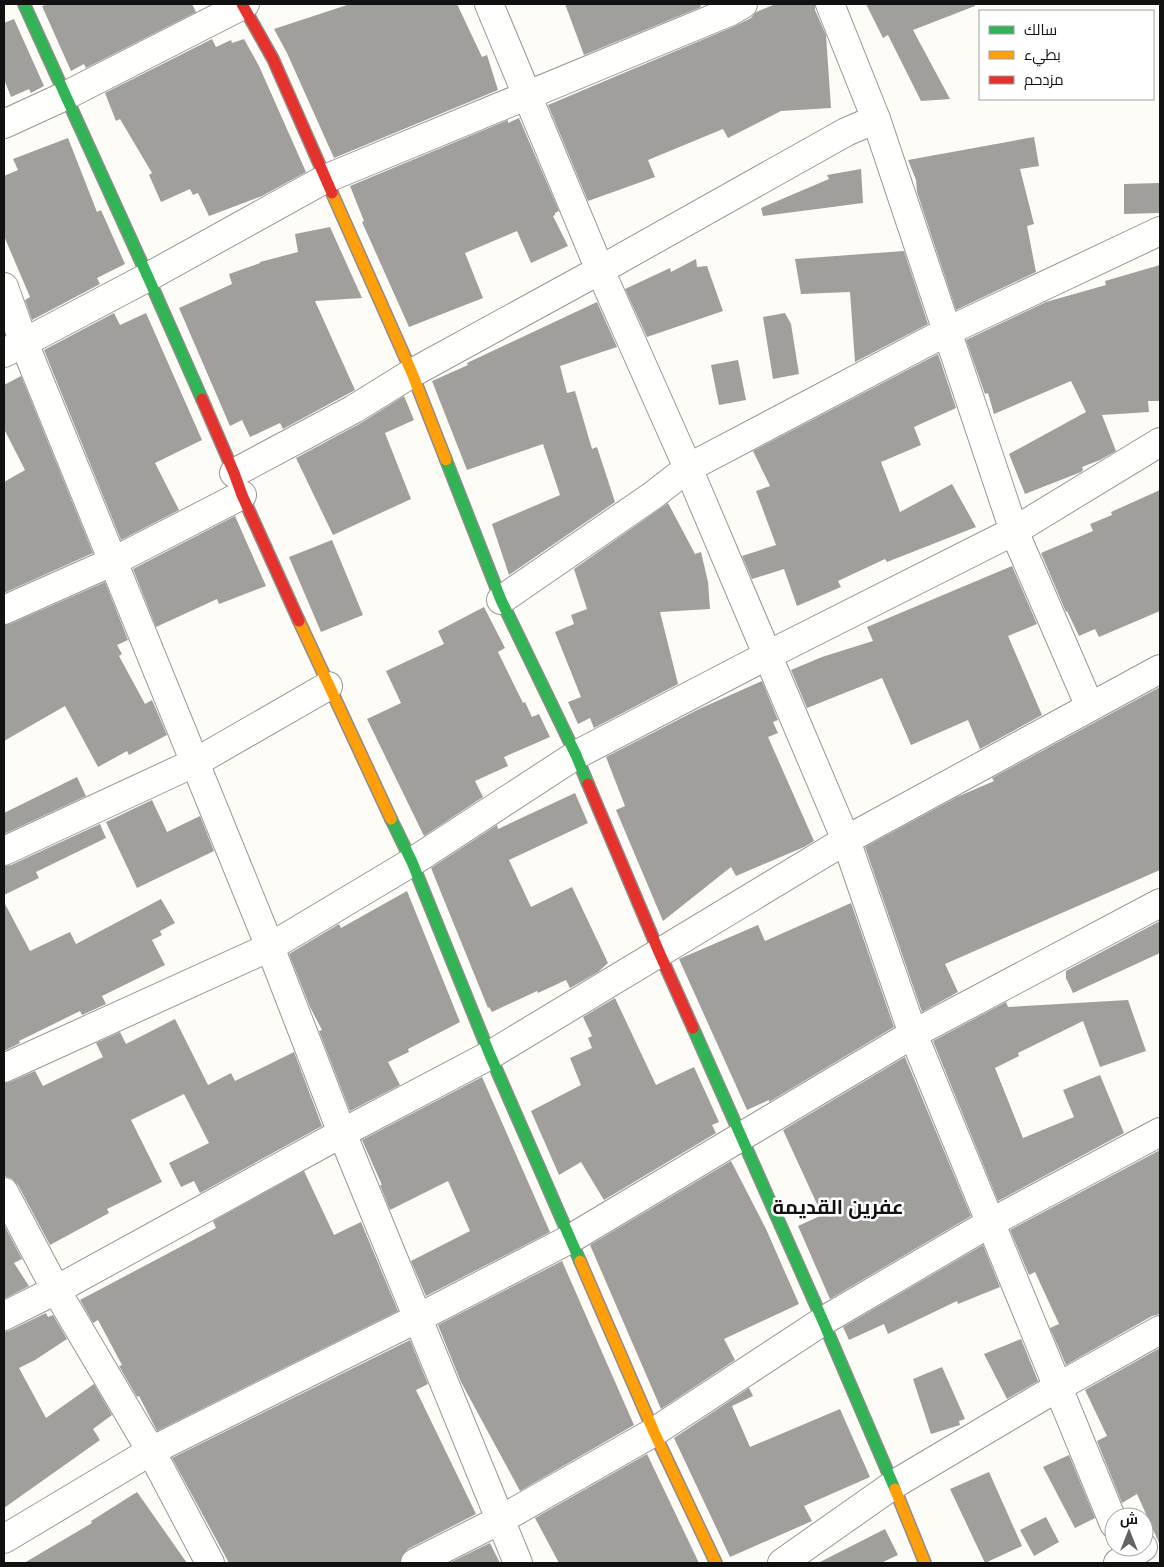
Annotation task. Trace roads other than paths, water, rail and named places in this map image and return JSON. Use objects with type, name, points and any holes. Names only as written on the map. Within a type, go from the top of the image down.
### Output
[{"type":"street","points":[[24,4],[148,277],[328,686],[412,862],[490,1055],[654,1432],[716,1563]]},
{"type":"street","points":[[4,124],[65,96],[243,4],[273,59],[412,374],[501,600],[576,755],[659,952],[823,1321],[924,1563]]},
{"type":"street","points":[[489,4],[600,270],[688,468],[846,840],[913,1034],[1107,1507]]},
{"type":"street","points":[[14,348],[148,277],[325,179],[730,12],[743,4]]},
{"type":"street","points":[[830,4],[876,118],[1014,531],[1090,707]]},
{"type":"street","points":[[4,610],[114,561],[412,374],[846,132],[876,118]]},
{"type":"street","points":[[501,600],[652,496],[688,468],[948,331],[1160,231]]},
{"type":"street","points":[[4,287],[14,348],[114,561],[270,947],[342,1133],[518,1563]]},
{"type":"street","points":[[4,1068],[270,947],[412,862],[576,755],[768,655],[1014,531],[1160,442]]},
{"type":"street","points":[[4,1316],[56,1290],[342,1133],[490,1055],[846,840],[1160,668]]},
{"type":"street","points":[[4,851],[196,762],[328,686]]},
{"type":"street","points":[[4,1539],[151,1451],[418,1318],[570,1239],[913,1034],[1160,903]]},
{"type":"street","points":[[415,1563],[500,1520],[654,1432],[823,1321],[990,1223],[1160,1132]]},
{"type":"street","points":[[4,1192],[56,1290],[151,1451],[210,1563]]},
{"type":"street","points":[[782,1563],[893,1485],[1058,1387],[1160,1330]]},
{"type":"district","name":"عفرين القديمة","points":[[838,1207]]}]
